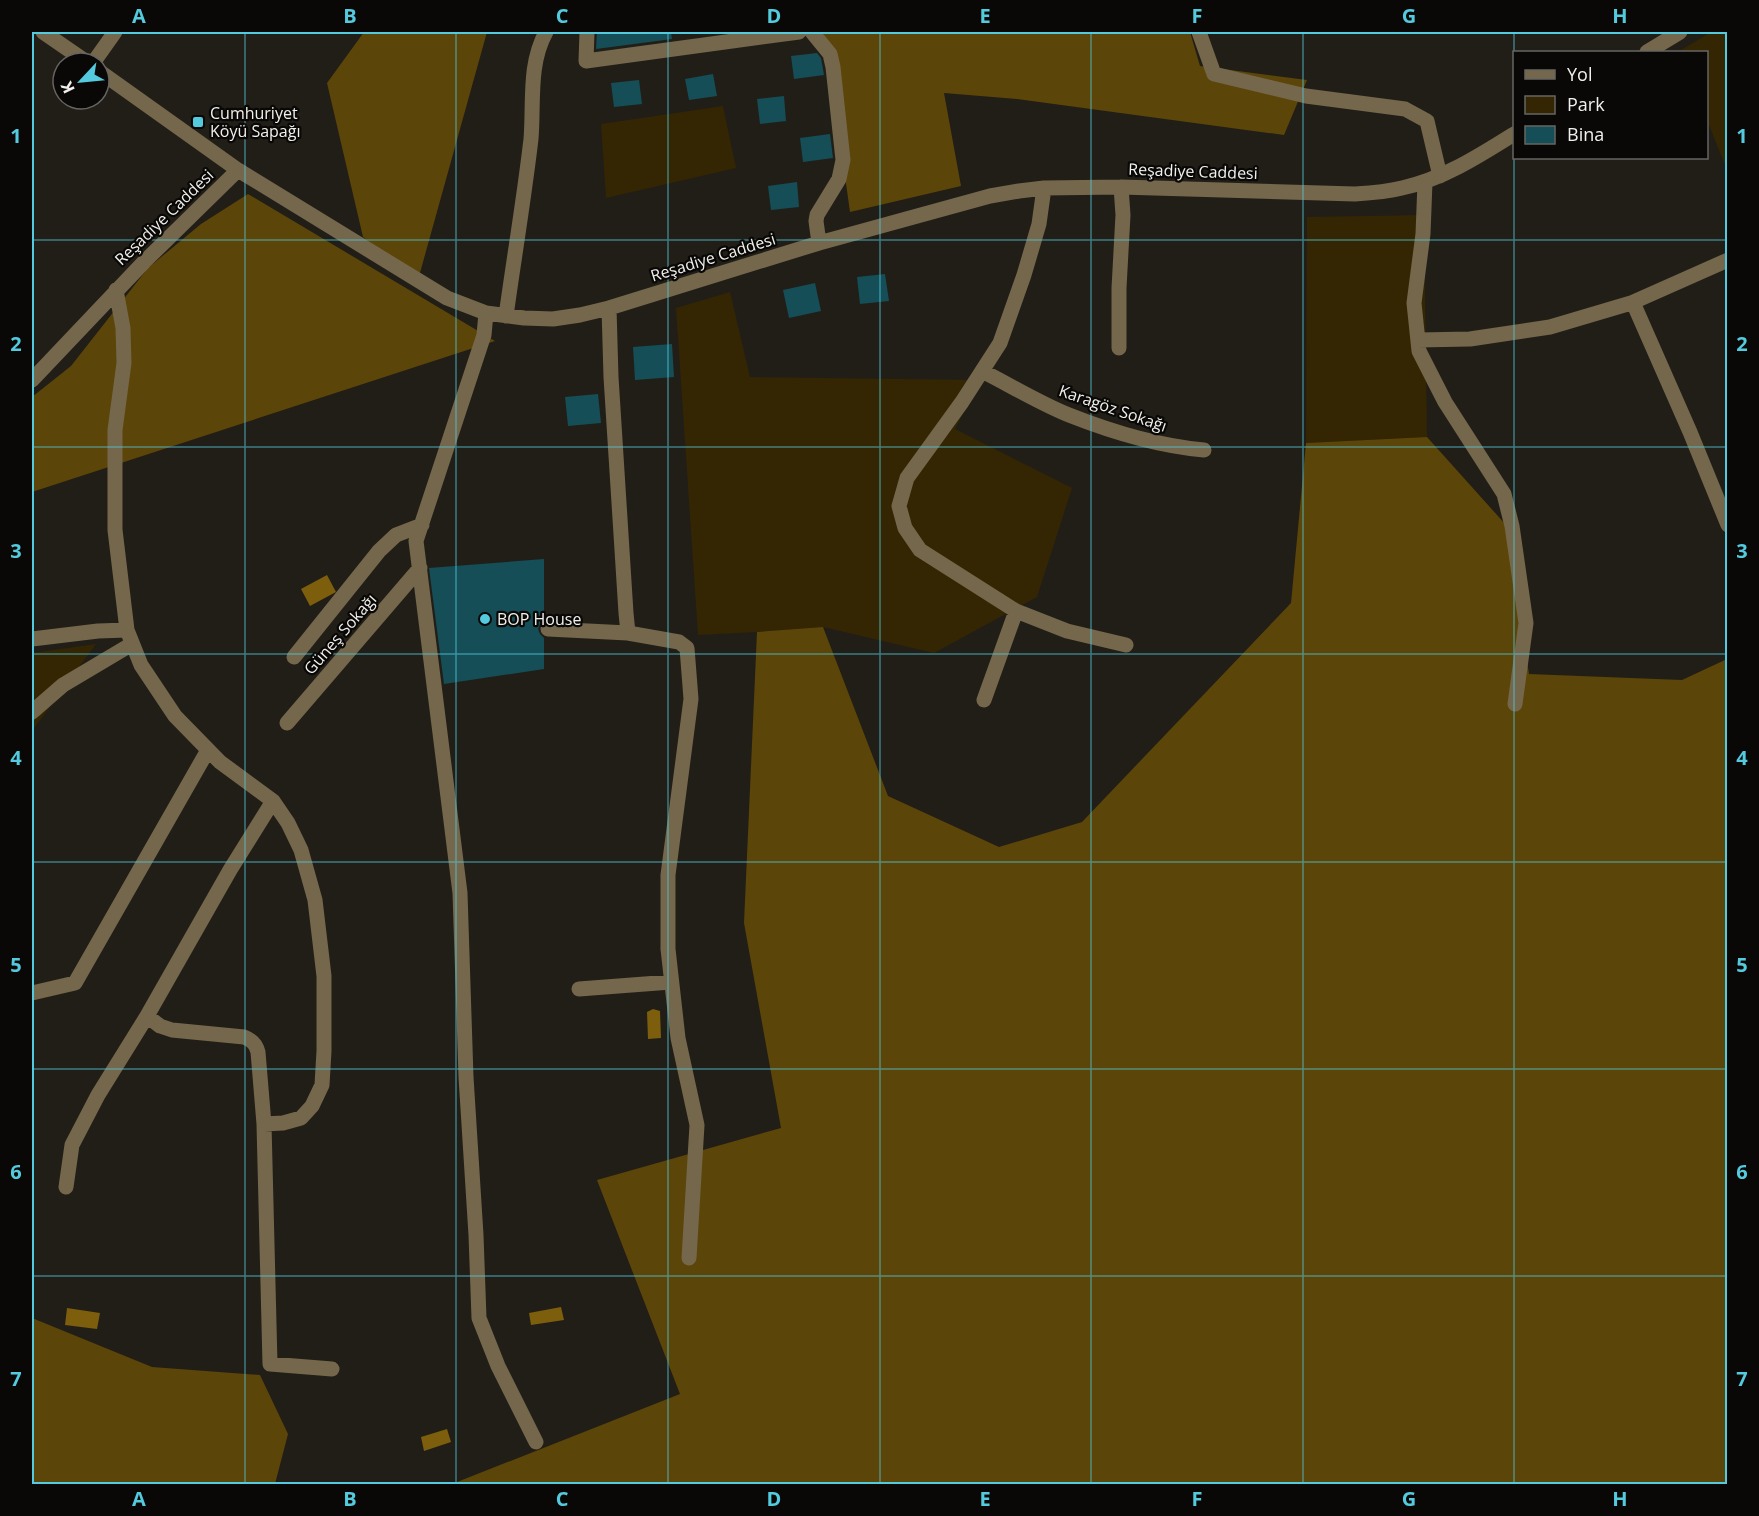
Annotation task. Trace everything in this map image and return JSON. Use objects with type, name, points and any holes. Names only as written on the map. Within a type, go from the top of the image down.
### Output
[{"type":"street","points":[[43,32],[71,51]]},
{"type":"street","points":[[102,51],[115,32]]},
{"type":"street","points":[[506,316],[531,138],[532,84],[541,41],[546,32]]},
{"type":"street","points":[[587,32],[586,62],[799,32]]},
{"type":"street","points":[[812,32],[830,54],[834,67],[843,160],[839,179],[817,214],[819,243]]},
{"type":"street","points":[[1199,32],[1214,74],[1306,96],[1405,109],[1427,121],[1433,179],[1414,303],[1419,351],[1445,402],[1504,494],[1512,526],[1526,623],[1515,704]]},
{"type":"street","points":[[1649,51],[1680,32]]},
{"type":"street","points":[[111,80],[238,170]]},
{"type":"street","name":"Reşadiye Caddesi","points":[[32,380],[144,261],[238,170],[447,298],[486,313],[553,319],[609,308],[819,243],[990,196],[1044,188],[1121,187],[1355,194],[1403,188],[1433,179],[1477,158],[1513,135]]},
{"type":"street","points":[[1119,348],[1119,288],[1123,215],[1121,187]]},
{"type":"street","points":[[1044,188],[1039,224],[1000,343],[907,478],[899,506],[905,528],[920,550],[1016,611],[1067,631],[1126,645]]},
{"type":"street","points":[[1418,340],[1470,339],[1550,327],[1631,303],[1728,260]]},
{"type":"street","points":[[116,290],[123,328],[124,363],[115,430],[115,530],[130,637],[141,665],[175,716],[220,762],[273,801],[288,823],[301,850],[315,900],[324,976],[322,1085],[312,1106],[301,1119],[264,1124]]},
{"type":"street","points":[[1631,303],[1635,307],[1690,432],[1728,525]]},
{"type":"street","points":[[609,308],[611,377],[628,633]]},
{"type":"street","points":[[486,313],[484,335],[416,542],[460,893],[466,1077],[479,1318],[498,1366],[536,1442]]},
{"type":"street","name":"Karagöz Sokağı","points":[[982,370],[1068,415],[1175,447],[1204,450]]},
{"type":"street","name":"Güneş Sokağı","points":[[294,657],[380,551],[396,535],[422,525]]},
{"type":"street","name":"Güneş Sokağı","points":[[287,723],[420,568]]},
{"type":"street","points":[[984,700],[1016,611]]},
{"type":"street","points":[[548,629],[628,633],[679,642],[687,648],[688,652],[691,699],[668,875],[668,949],[678,1038],[697,1125],[689,1258]]},
{"type":"street","points":[[32,639],[98,631],[130,637]]},
{"type":"street","points":[[32,712],[63,685],[130,637]]},
{"type":"street","points":[[32,993],[75,983],[208,750]]},
{"type":"street","points":[[66,1186],[72,1144],[98,1095],[273,801]]},
{"type":"street","points":[[579,989],[671,982]]},
{"type":"street","points":[[147,1016],[160,1026],[172,1030],[244,1037],[256,1046],[264,1124],[270,1364],[332,1369]]},
{"type":"green space","points":[[1711,32],[1727,32],[1727,170],[1708,122],[1708,51],[1680,51]]},
{"type":"green space","points":[[723,106],[736,168],[606,198],[601,124]]},
{"type":"green space","points":[[1424,215],[1427,437],[1306,443],[1307,217]]},
{"type":"green space","points":[[730,292],[750,377],[980,380],[955,429],[1072,488],[1037,597],[934,653],[823,627],[698,635],[676,308]]},
{"type":"green space","points":[[96,644],[32,731],[32,653]]},
{"type":"shaded area","points":[[364,32],[487,32],[418,280],[363,237],[327,83]]},
{"type":"shaded area","points":[[823,32],[1190,32],[1200,66],[1307,80],[1284,135],[1017,99],[944,93],[961,186],[850,212]]},
{"type":"shaded area","points":[[248,194],[495,341],[32,492],[32,397],[71,366],[148,268],[201,224]]},
{"type":"shaded area","points":[[1427,437],[1506,525],[1529,674],[1682,680],[1727,659],[1727,1484],[452,1484],[680,1394],[597,1180],[781,1128],[744,923],[757,632],[823,627],[888,796],[999,847],[1082,822],[1291,603],[1306,443]]},
{"type":"shaded area","points":[[327,575],[336,592],[310,606],[301,589]]},
{"type":"shaded area","points":[[653,1009],[660,1011],[661,1038],[648,1039],[647,1012]]},
{"type":"shaded area","points":[[561,1307],[564,1320],[531,1325],[529,1313]]},
{"type":"shaded area","points":[[67,1308],[100,1313],[97,1329],[65,1325]]},
{"type":"shaded area","points":[[32,1318],[152,1367],[260,1375],[288,1434],[275,1484],[32,1484]]},
{"type":"shaded area","points":[[447,1429],[451,1442],[424,1451],[421,1437]]},
{"type":"building","points":[[597,32],[671,32],[672,39],[596,49]]},
{"type":"building","points":[[817,53],[821,58],[824,75],[794,79],[791,56]]},
{"type":"building","points":[[713,74],[717,96],[689,100],[685,79]]},
{"type":"building","points":[[639,80],[642,104],[614,107],[611,83]]},
{"type":"building","points":[[784,96],[786,121],[760,124],[757,99]]},
{"type":"building","points":[[830,134],[833,158],[803,162],[800,138]]},
{"type":"building","points":[[797,182],[799,207],[771,210],[768,186]]},
{"type":"building","points":[[885,274],[889,301],[860,304],[857,277]]},
{"type":"building","points":[[815,283],[821,311],[789,318],[783,290]]},
{"type":"building","points":[[672,344],[674,377],[635,380],[633,347]]},
{"type":"building","points":[[598,394],[601,423],[568,426],[565,397]]},
{"type":"building","name":"BOP House","points":[[544,559],[544,620],[538,629],[544,638],[544,669],[444,684],[429,568]]},
{"type":"place","name":"Cumhuriyet Köyü Sapağı","points":[[198,122]]},
{"type":"place","name":"BOP House","points":[[485,619]]}]
